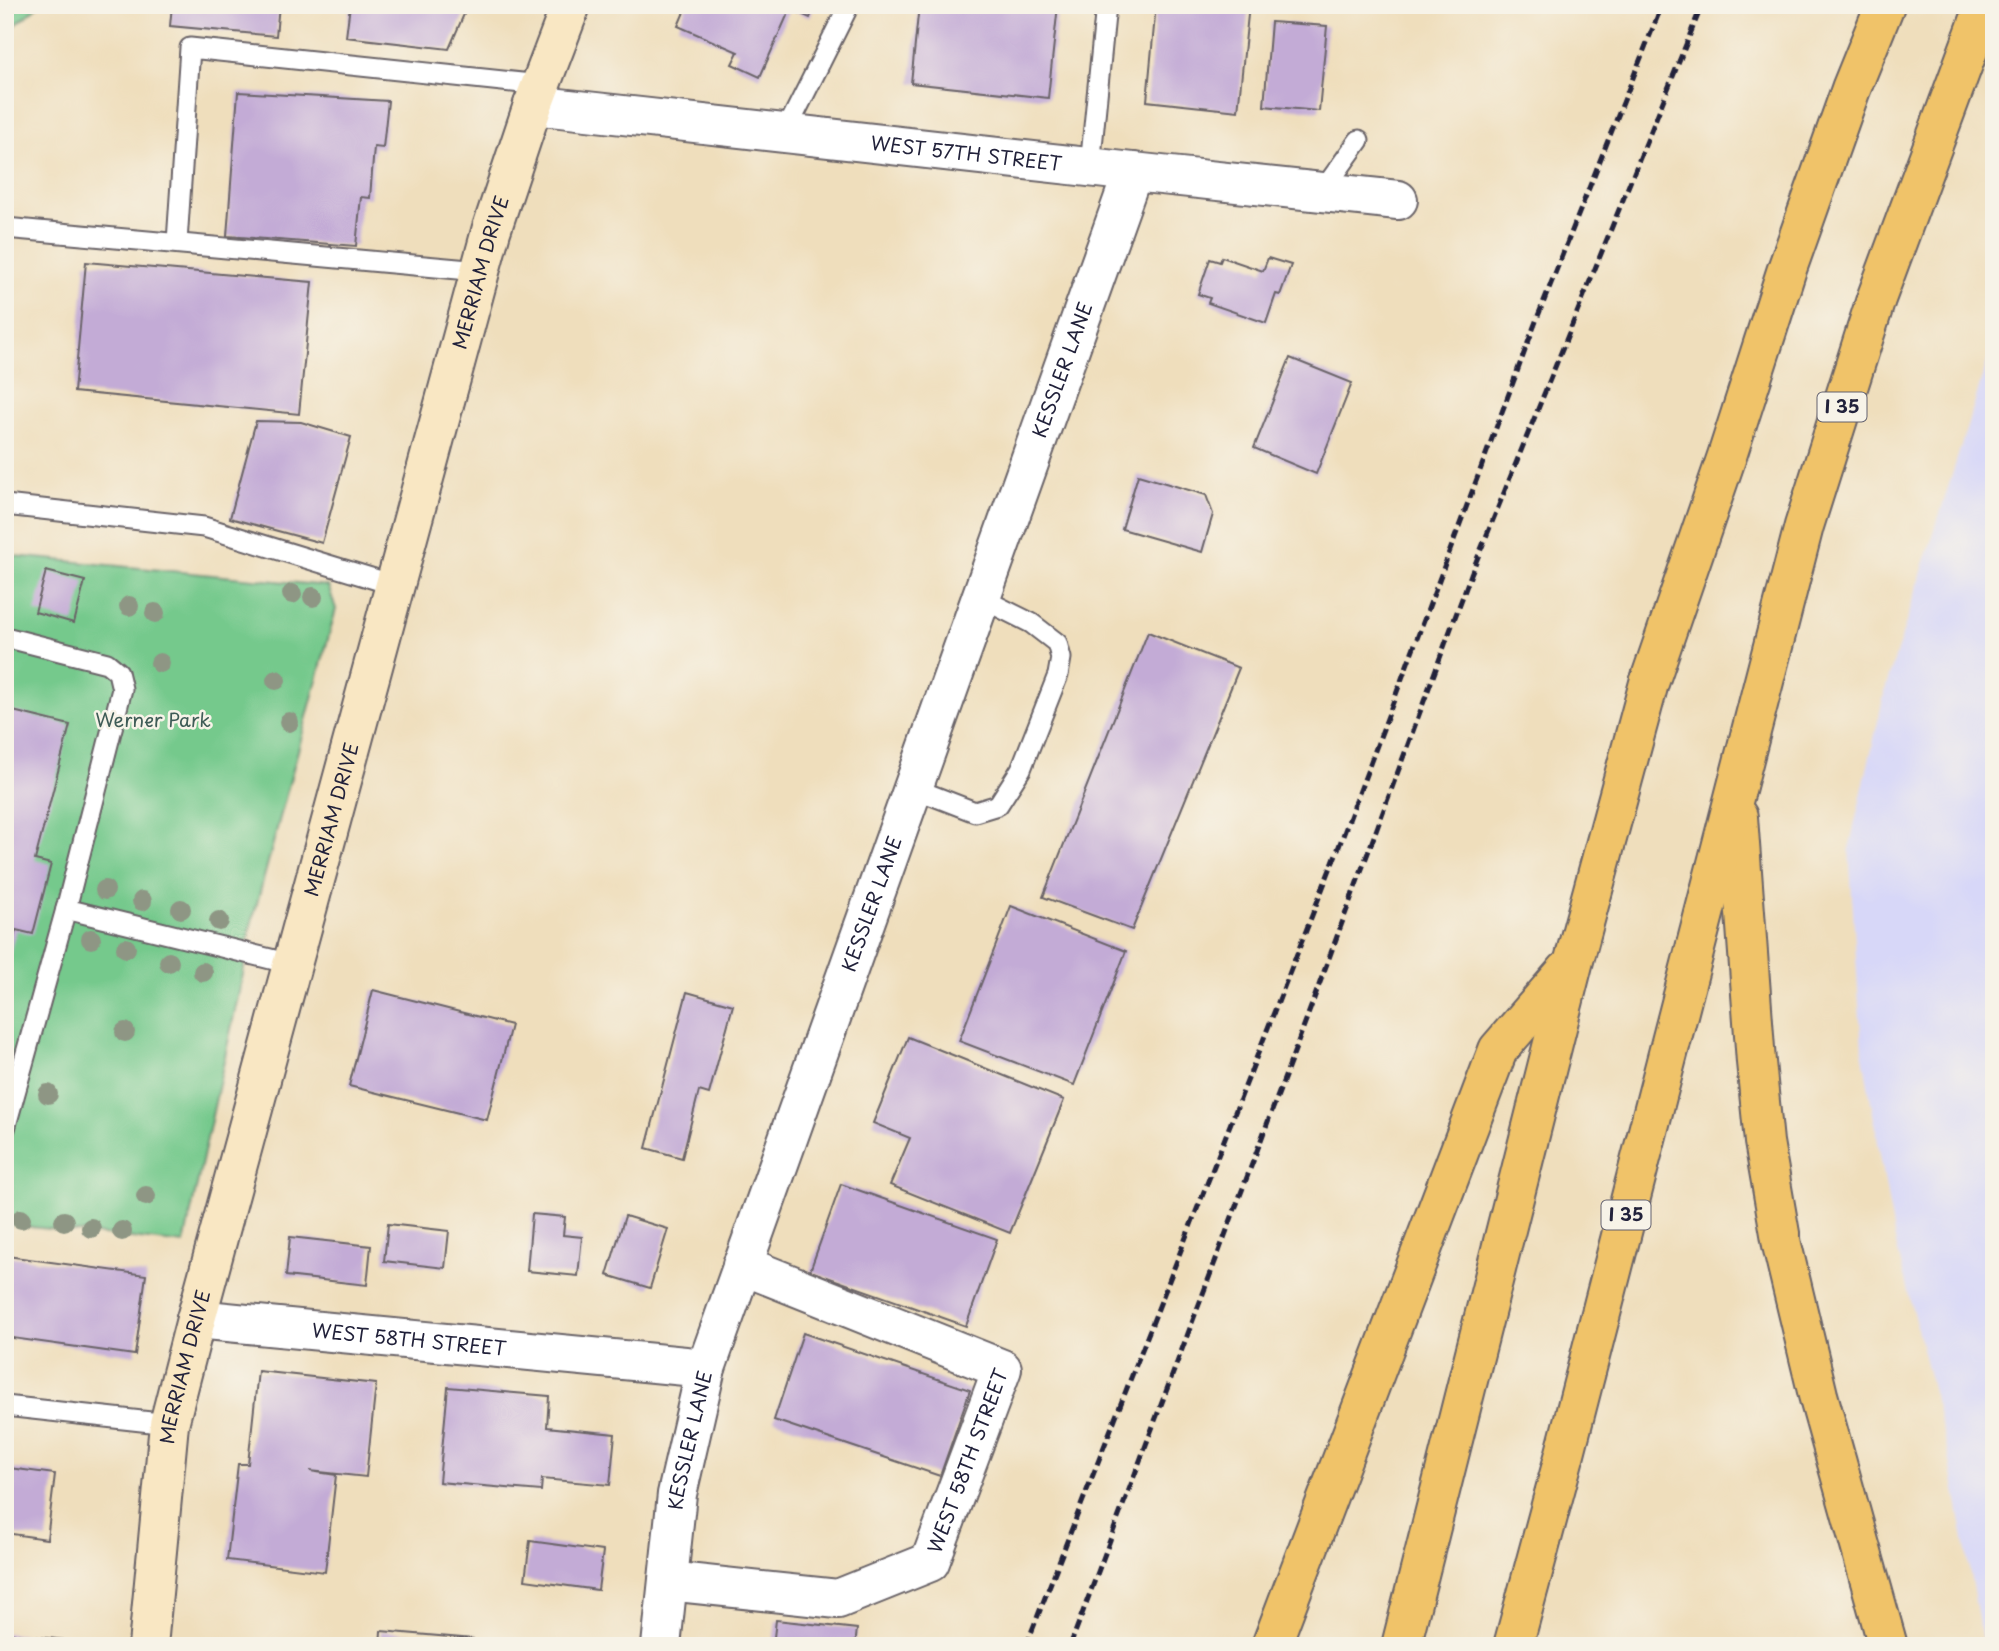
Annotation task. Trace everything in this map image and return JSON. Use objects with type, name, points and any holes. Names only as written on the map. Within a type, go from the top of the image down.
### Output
[{"type":"highway","points":[[1401,1646],[1573,964],[1649,683],[1723,469],[1786,272],[1885,5]]},
{"type":"highway","name":"I 35","points":[[1513,1646],[1804,526],[1876,299],[1985,5]]},
{"type":"highway","points":[[1736,784],[1756,1062],[1782,1245],[1818,1395],[1888,1646]]},
{"type":"highway","points":[[1271,1646],[1498,1050],[1573,964]]},
{"type":"main road","name":"MERRIAM DRIVE","points":[[148,1646],[169,1424],[196,1319],[491,231],[571,5]]},
{"type":"street","name":"WEST 57TH STREET","points":[[537,95],[785,133],[1398,200]]},
{"type":"street","name":"KESSLER LANE","points":[[661,1646],[677,1494],[706,1368],[1133,172]]},
{"type":"street","name":"WEST 58TH STREET","points":[[668,1581],[838,1599],[930,1562],[1002,1369],[742,1265]]},
{"type":"street","name":"WEST 58TH STREET","points":[[196,1319],[706,1368]]},
{"type":"lane","points":[[785,133],[849,5]]},
{"type":"lane","points":[[1090,167],[1106,5]]},
{"type":"lane","points":[[177,242],[190,48],[537,95]]},
{"type":"lane","points":[[1322,192],[1359,140]]},
{"type":"lane","points":[[5,228],[480,271]]},
{"type":"lane","points":[[5,505],[204,527],[394,585]]},
{"type":"lane","points":[[913,788],[975,812],[998,804],[1021,769],[1058,675],[1061,658],[1057,643],[1031,623],[981,598]]},
{"type":"lane","points":[[5,637],[107,663],[118,672],[122,689],[66,909],[5,1129]]},
{"type":"lane","points":[[66,909],[291,964]]},
{"type":"lane","points":[[5,1406],[169,1424]]},
{"type":"shaded area","points":[[1994,340],[1994,1646],[1983,1646],[1949,1456],[1895,1240],[1862,1050],[1849,849],[1885,690]]},
{"type":"green space","points":[[5,5],[39,5],[5,34]]},
{"type":"green space","name":"Werner Park","points":[[5,555],[328,586],[336,609],[249,933],[243,974],[184,1244],[5,1224]]},
{"type":"building","points":[[172,5],[279,5],[276,36],[170,26]]},
{"type":"building","points":[[350,5],[468,5],[449,49],[346,37]]},
{"type":"building","points":[[687,5],[815,5],[810,18],[790,9],[760,77],[732,64],[738,52],[678,26]]},
{"type":"building","points":[[919,5],[1058,5],[1048,98],[911,83]]},
{"type":"building","points":[[1156,5],[1249,5],[1238,111],[1147,101]]},
{"type":"building","points":[[1271,22],[1327,26],[1319,111],[1264,106]]},
{"type":"building","points":[[238,92],[388,101],[383,148],[374,147],[370,198],[361,197],[356,246],[227,236]]},
{"type":"building","points":[[1222,257],[1263,271],[1268,258],[1291,265],[1280,295],[1276,294],[1266,323],[1208,303],[1210,298],[1198,294],[1210,259],[1220,262]]},
{"type":"building","points":[[86,262],[312,282],[299,414],[74,392]]},
{"type":"building","points":[[1290,358],[1352,383],[1316,474],[1254,448]]},
{"type":"building","points":[[256,421],[301,422],[351,437],[322,543],[230,518]]},
{"type":"building","points":[[1138,475],[1206,495],[1213,514],[1202,552],[1122,529]]},
{"type":"building","points":[[46,571],[85,581],[74,623],[35,612]]},
{"type":"building","points":[[1148,632],[1239,668],[1132,930],[1043,897]]},
{"type":"building","points":[[5,709],[70,725],[35,860],[51,864],[33,934],[16,930],[6,968]]},
{"type":"building","points":[[1011,906],[1126,951],[1074,1085],[959,1041]]},
{"type":"building","points":[[373,990],[511,1025],[487,1120],[349,1086]]},
{"type":"building","points":[[687,992],[733,1005],[709,1094],[699,1091],[682,1158],[646,1148]]},
{"type":"building","points":[[908,1037],[1064,1100],[1010,1233],[890,1185],[910,1138],[873,1123]]},
{"type":"building","points":[[841,1184],[997,1239],[966,1326],[810,1271]]},
{"type":"building","points":[[532,1214],[565,1217],[563,1235],[582,1237],[578,1276],[527,1271]]},
{"type":"building","points":[[625,1216],[668,1229],[650,1288],[607,1275]]},
{"type":"building","points":[[388,1224],[449,1231],[445,1268],[384,1261]]},
{"type":"building","points":[[290,1237],[371,1246],[367,1285],[286,1276]]},
{"type":"building","points":[[7,1256],[146,1275],[135,1355],[5,1337]]},
{"type":"building","points":[[803,1333],[970,1390],[940,1476],[774,1420]]},
{"type":"building","points":[[258,1371],[376,1384],[366,1477],[310,1471],[336,1475],[325,1572],[227,1560],[238,1464],[248,1464]]},
{"type":"building","points":[[448,1387],[549,1396],[547,1427],[615,1434],[610,1485],[542,1479],[541,1491],[439,1482]]},
{"type":"building","points":[[9,1468],[55,1474],[47,1539],[5,1533]]},
{"type":"building","points":[[530,1541],[603,1551],[598,1590],[525,1580]]},
{"type":"building","points":[[776,1620],[857,1629],[855,1646],[773,1646]]},
{"type":"building","points":[[381,1631],[473,1639],[473,1646],[380,1646]]},
{"type":"building","points":[[5,1633],[83,1642],[82,1646],[5,1646]]},
{"type":"railway","points":[[1026,1646],[1338,849],[1538,316],[1662,5]]},
{"type":"railway","points":[[1070,1646],[1471,574],[1702,5]]}]
